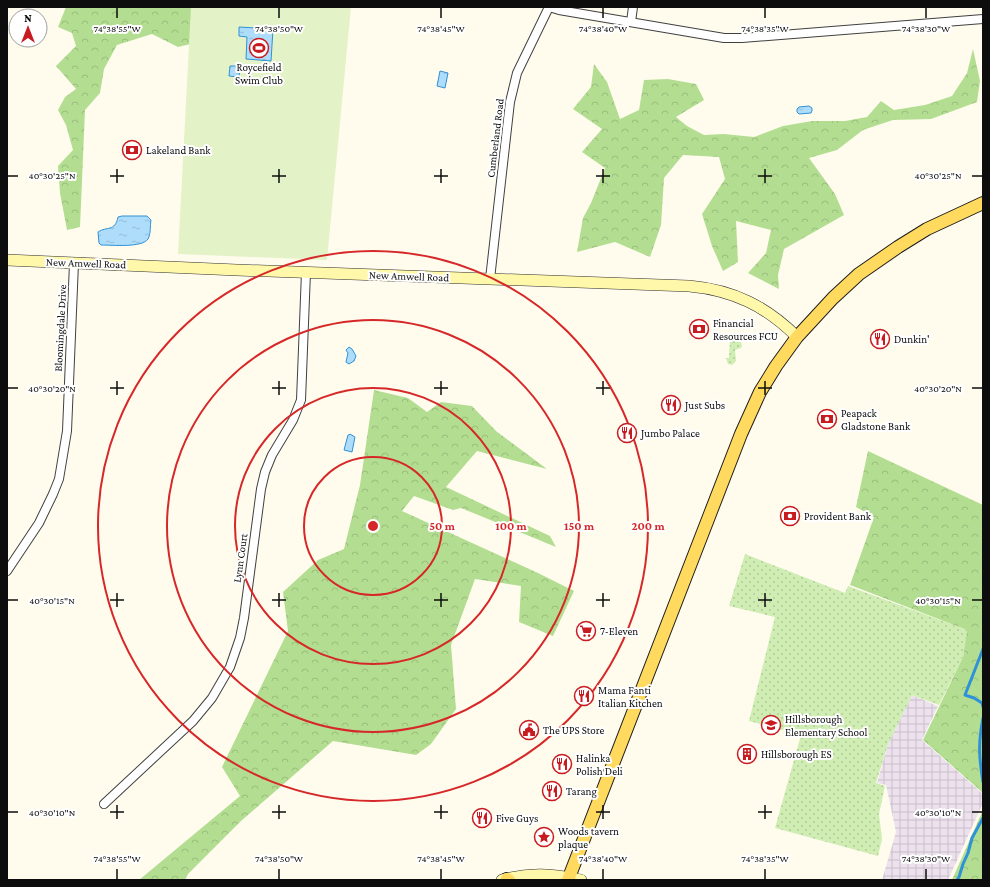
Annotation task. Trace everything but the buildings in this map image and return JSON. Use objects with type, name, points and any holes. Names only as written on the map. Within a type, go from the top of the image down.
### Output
[{"type":"main road","points":[[568,879],[741,434],[760,392],[776,366],[797,337],[833,298],[859,274],[926,229],[983,203]]},
{"type":"street","points":[[549,7],[559,10],[724,38],[742,38],[983,19]]},
{"type":"street","name":"Cumberland Road","points":[[490,279],[510,102],[517,74],[549,7]]},
{"type":"street","points":[[631,22],[633,7]]},
{"type":"street","name":"New Amwell Road","points":[[7,260],[689,286],[707,288],[728,293],[746,300],[774,317],[797,337]]},
{"type":"street","name":"Bloomingdale Drive","points":[[7,571],[39,523],[59,479],[67,431],[74,263]]},
{"type":"street","name":"Lynn Court","points":[[104,804],[193,721],[212,698],[230,667],[235,654],[244,618],[261,489],[265,472],[272,455],[293,420],[301,400],[306,272]]},
{"type":"street","points":[[506,880],[546,874],[568,879],[581,880]]},
{"type":"shaded area","points":[[912,695],[938,706],[922,740],[983,794],[983,803],[948,880],[882,880],[896,832],[886,785],[877,783],[888,744]]},
{"type":"green space","points":[[66,7],[264,7],[207,40],[178,47],[152,34],[117,45],[104,69],[100,93],[85,110],[80,227],[67,230],[60,193],[58,166],[73,150],[66,125],[58,110],[65,97],[76,89],[56,66],[76,46],[72,33],[58,27]]},
{"type":"green space","points":[[191,7],[351,7],[327,260],[178,254]]},
{"type":"green space","points":[[973,49],[980,81],[977,102],[931,119],[893,120],[863,130],[837,150],[809,158],[835,194],[844,215],[784,249],[778,275],[779,289],[748,273],[766,253],[771,230],[736,221],[738,262],[723,271],[712,246],[702,214],[725,179],[719,157],[683,155],[664,178],[661,225],[650,257],[615,242],[577,252],[583,218],[591,203],[605,168],[582,152],[602,129],[573,109],[591,87],[594,64],[607,82],[620,119],[639,110],[644,80],[668,79],[696,84],[704,100],[676,117],[687,126],[704,135],[724,134],[754,137],[783,126],[812,121],[845,121],[867,117],[881,101],[894,110],[925,105],[952,96],[967,73]]},
{"type":"green space","points":[[730,339],[741,342],[742,346],[741,348],[735,350],[736,361],[732,365],[728,364],[726,358],[729,358]]},
{"type":"green space","points":[[374,390],[408,398],[427,412],[441,402],[472,406],[496,431],[547,469],[477,451],[446,487],[550,536],[556,547],[461,508],[453,510],[414,496],[402,511],[574,591],[553,636],[519,622],[521,586],[475,579],[451,645],[456,709],[431,744],[416,755],[333,741],[241,821],[188,874],[185,880],[139,880],[240,796],[222,767],[288,631],[283,592],[318,560],[344,549],[360,485]]},
{"type":"green space","points":[[868,451],[983,505],[983,793],[923,740],[963,657],[967,630],[850,585],[874,517],[856,507]]},
{"type":"green space","points":[[745,554],[845,593],[848,586],[967,630],[963,657],[939,705],[912,695],[888,744],[876,783],[885,786],[879,814],[882,839],[878,856],[775,828],[801,735],[749,721],[775,617],[729,606]]},
{"type":"green space","points":[[983,810],[983,880],[952,880]]},
{"type":"water","name":"Roycefield Swim Club","points":[[239,27],[273,29],[271,61],[246,59],[247,37],[239,36]]},
{"type":"water","points":[[230,66],[240,66],[239,77],[229,76]]},
{"type":"water","points":[[440,71],[448,73],[445,88],[437,86]]},
{"type":"water","points":[[809,106],[812,108],[811,113],[799,114],[797,112],[799,107]]},
{"type":"water","points":[[147,216],[151,220],[148,239],[140,244],[133,245],[101,245],[99,243],[98,232],[113,227],[117,222],[118,217]]},
{"type":"water","points":[[349,347],[356,356],[354,361],[349,364],[346,362],[348,353],[346,350]]},
{"type":"water","points":[[350,434],[355,437],[352,452],[344,450],[348,435]]},
{"type":"waterway","points":[[983,649],[965,695],[982,703],[983,707]]},
{"type":"waterway","points":[[983,718],[980,735],[983,782]]},
{"type":"waterway","points":[[957,880],[968,853],[972,838],[983,818]]},
{"type":"place","name":"Roycefield Swim Club","points":[[259,48]]},
{"type":"place","name":"Lakeland Bank","points":[[132,150]]},
{"type":"place","name":"Financial Resources FCU","points":[[699,329]]},
{"type":"place","name":"Dunkin'","points":[[880,339]]},
{"type":"place","name":"Just Subs","points":[[671,405]]},
{"type":"place","name":"Peapack Gladstone Bank","points":[[827,419]]},
{"type":"place","name":"Jumbo Palace","points":[[627,433]]},
{"type":"place","name":"Provident Bank","points":[[790,516]]},
{"type":"place","name":"7-Eleven","points":[[586,631]]},
{"type":"place","name":"Mama Fanti Italian Kitchen","points":[[584,696]]},
{"type":"place","name":"Hillsborough Elementary School","points":[[771,725]]},
{"type":"place","name":"The UPS Store","points":[[529,730]]},
{"type":"place","name":"Hillsborough ES","points":[[747,754]]},
{"type":"place","name":"Halinka Polish Deli","points":[[562,764]]},
{"type":"place","name":"Tarang","points":[[552,791]]},
{"type":"place","name":"Five Guys","points":[[482,818]]},
{"type":"place","name":"Woods tavern plaque","points":[[544,837]]}]
